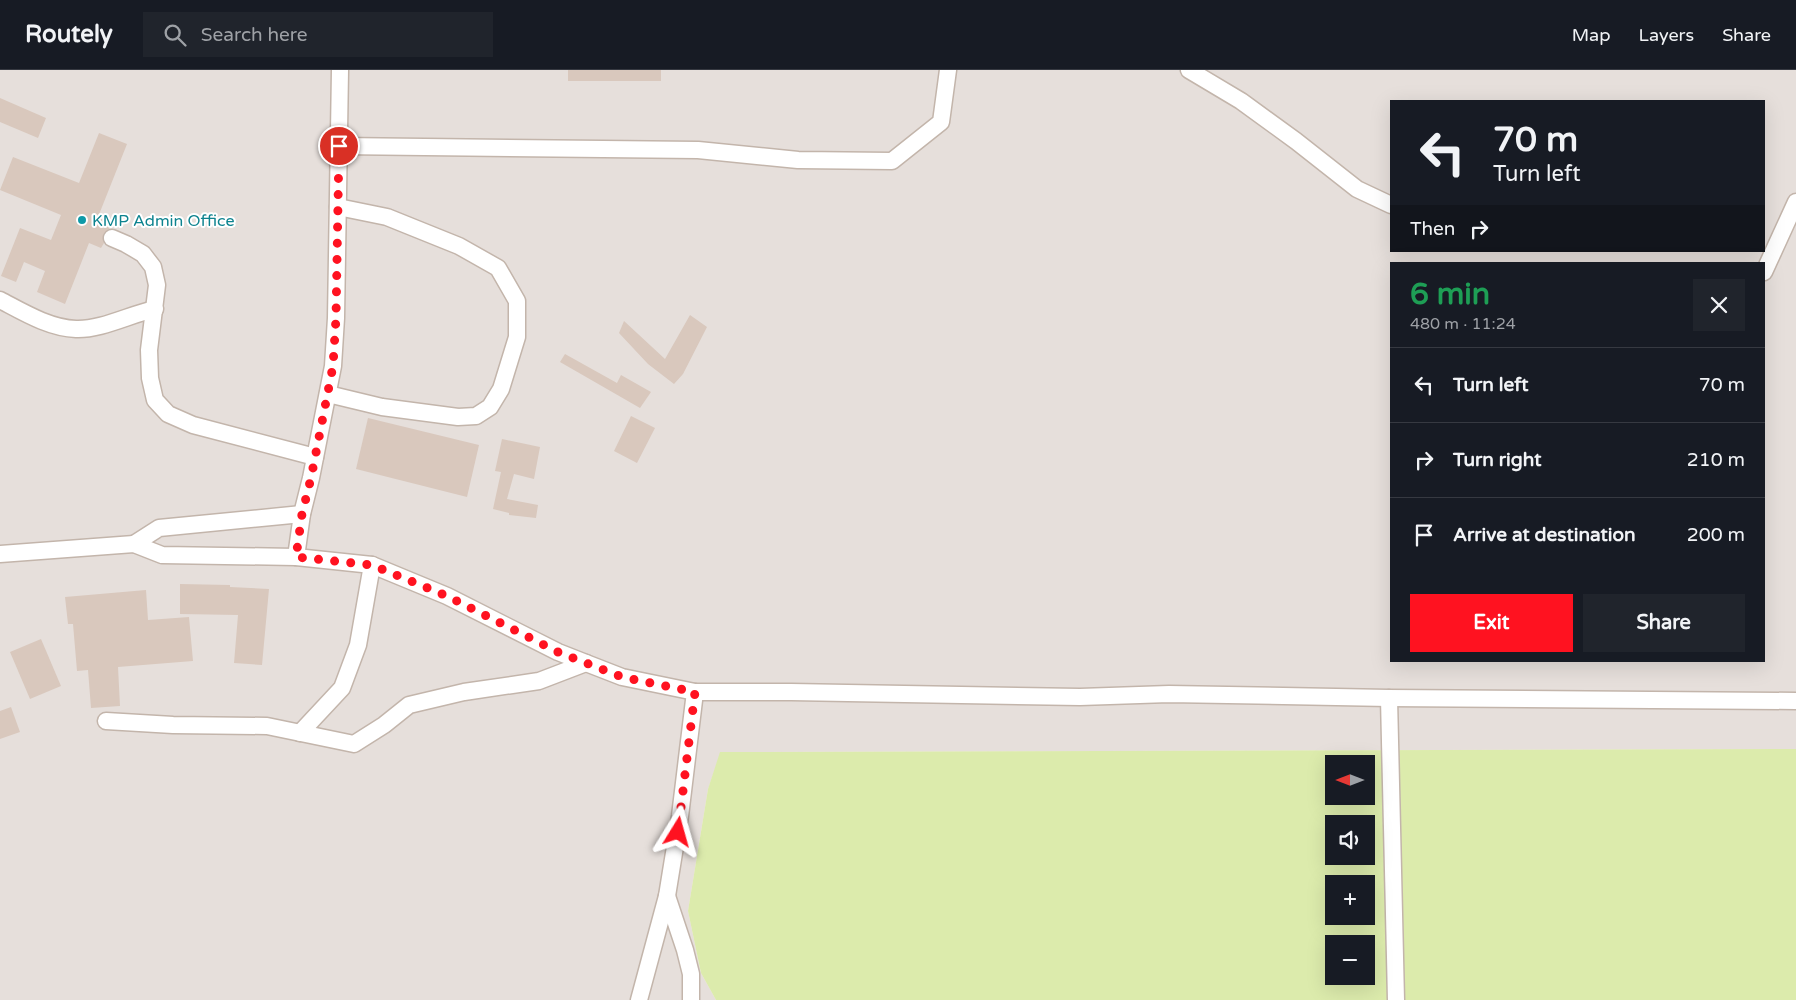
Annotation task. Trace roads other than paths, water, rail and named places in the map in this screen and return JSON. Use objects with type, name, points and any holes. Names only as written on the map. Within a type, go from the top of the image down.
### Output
[{"type":"lane","points":[[296,557],[302,514],[333,366],[340,70]]},
{"type":"lane","points":[[339,146],[698,150],[798,160],[892,161],[941,122],[948,70]]},
{"type":"lane","points":[[1189,70],[1241,101],[1357,188],[1390,204]]},
{"type":"lane","points":[[1765,270],[1796,202]]},
{"type":"lane","points":[[328,394],[382,407],[458,418],[476,416],[490,407],[501,389],[517,337],[517,301],[498,268],[459,246],[387,218],[338,207]]},
{"type":"lane","points":[[112,238],[143,254],[153,267],[157,285],[149,350],[150,378],[155,400],[168,414],[193,425],[315,457]]},
{"type":"lane","points":[[0,300],[46,323],[76,329],[100,326],[136,313],[155,309]]},
{"type":"lane","points":[[134,544],[159,528],[302,514]]},
{"type":"lane","points":[[0,554],[134,544],[162,555],[296,557],[372,565],[447,596],[558,652],[622,677],[695,692],[1080,697],[1170,694],[1389,698],[1796,701]]},
{"type":"lane","points":[[300,733],[342,688],[358,646],[372,565]]},
{"type":"lane","points":[[106,721],[173,726],[266,726],[354,744],[384,726],[408,705],[464,692],[539,681],[586,663]]},
{"type":"lane","points":[[639,1000],[667,896],[680,816],[695,692]]},
{"type":"lane","points":[[1389,698],[1396,1000]]},
{"type":"lane","points":[[667,896],[686,950],[691,974],[690,1000]]},
{"type":"place","name":"KMP Admin Office","points":[[82,220]]}]
